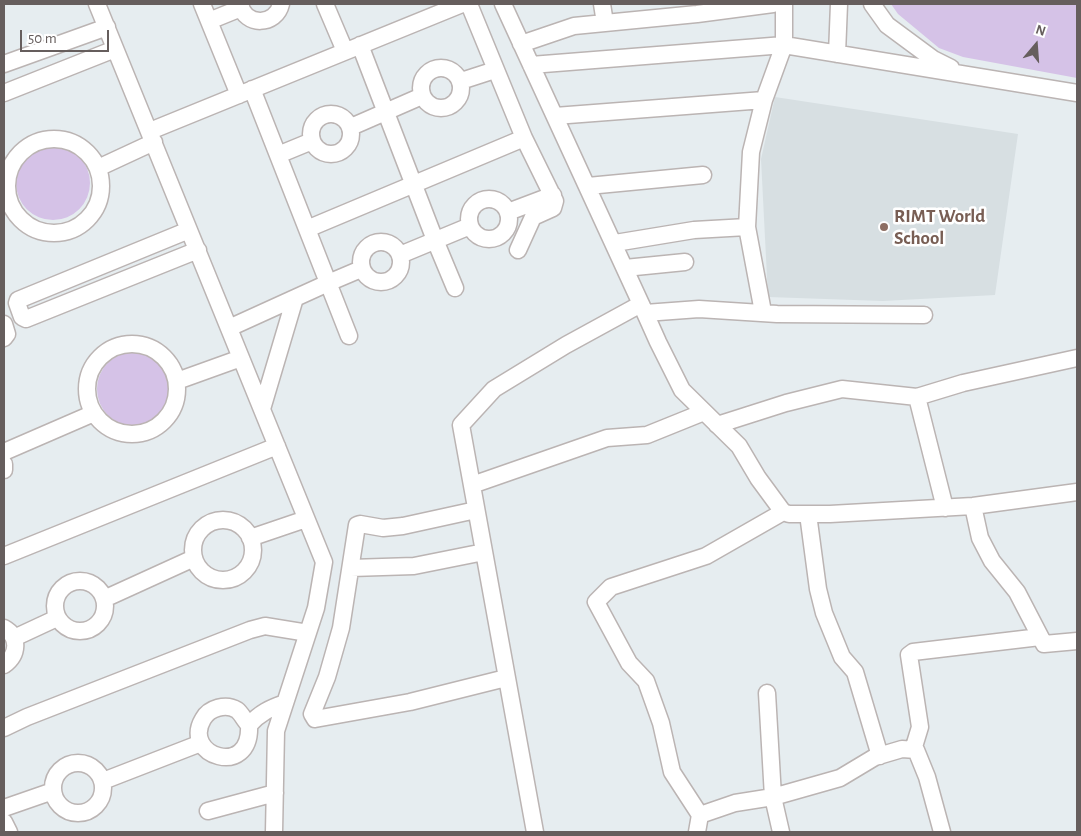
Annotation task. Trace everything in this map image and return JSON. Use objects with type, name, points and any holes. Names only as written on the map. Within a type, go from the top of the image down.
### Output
[{"type":"street","points":[[97,4],[324,562],[316,608],[276,731],[274,832]]},
{"type":"street","points":[[202,4],[278,155],[349,336]]},
{"type":"street","points":[[209,21],[241,6],[249,18],[261,22],[273,17],[278,12],[281,4]]},
{"type":"street","points":[[325,4],[352,48],[386,112],[455,288]]},
{"type":"street","points":[[469,4],[524,138],[555,201],[553,208],[534,217],[518,250]]},
{"type":"street","points":[[503,4],[615,243],[658,342],[682,390],[739,446],[758,478],[783,512],[808,514],[945,508],[1077,492]]},
{"type":"street","points":[[602,4],[606,23]]},
{"type":"street","points":[[521,44],[574,26],[773,4]]},
{"type":"street","points":[[763,312],[748,227],[751,152],[764,100],[784,45],[784,4]]},
{"type":"street","points":[[836,54],[839,4]]},
{"type":"street","points":[[872,4],[887,25],[898,34],[933,59],[963,74]]},
{"type":"street","points":[[98,168],[152,137],[246,92],[454,5]]},
{"type":"street","points":[[4,64],[107,27]]},
{"type":"street","points":[[531,65],[784,45],[1077,93]]},
{"type":"street","points":[[4,93],[115,49]]},
{"type":"street","points":[[447,68],[460,81],[461,95],[452,106],[438,109],[431,106],[422,96],[420,89],[424,77],[434,69],[447,68]]},
{"type":"street","points":[[460,81],[495,70]]},
{"type":"street","points":[[350,127],[422,96]]},
{"type":"street","points":[[555,116],[764,100]]},
{"type":"street","points":[[327,114],[341,116],[350,127],[351,140],[344,150],[338,153],[326,154],[315,147],[310,134],[315,121],[327,114]]},
{"type":"street","points":[[307,229],[524,138]]},
{"type":"street","points":[[60,139],[76,144],[89,154],[98,168],[101,179],[99,202],[94,212],[86,221],[66,232],[55,233],[38,230],[23,221],[7,204],[9,171],[17,157],[29,146],[44,140],[60,139]]},
{"type":"street","points":[[278,155],[312,141]]},
{"type":"street","points":[[588,186],[703,175]]},
{"type":"street","points":[[508,212],[553,195]]},
{"type":"street","points":[[485,199],[499,201],[508,212],[509,224],[506,230],[496,238],[490,240],[478,236],[470,226],[469,212],[478,201],[485,199]]},
{"type":"street","points":[[400,255],[470,226]]},
{"type":"street","points":[[615,243],[694,230],[748,227]]},
{"type":"street","points":[[189,230],[18,300],[17,303],[22,317],[26,319],[198,250]]},
{"type":"street","points":[[377,242],[391,244],[400,255],[401,261],[398,274],[388,281],[382,283],[369,279],[361,269],[361,255],[365,249],[377,242]]},
{"type":"street","points":[[625,268],[685,262]]},
{"type":"street","points":[[229,328],[361,269]]},
{"type":"street","points":[[262,409],[295,298]]},
{"type":"street","points":[[535,832],[461,426],[494,389],[566,345],[643,308],[700,309],[777,314],[924,315]]},
{"type":"street","points":[[4,324],[7,334],[4,338]]},
{"type":"street","points":[[134,344],[146,346],[157,352],[173,370],[177,381],[176,398],[170,414],[154,429],[144,433],[121,433],[111,429],[94,414],[87,390],[89,378],[93,367],[110,350],[134,344]]},
{"type":"street","points":[[177,381],[241,358]]},
{"type":"street","points":[[717,425],[786,403],[842,389],[917,397],[962,383],[1077,358]]},
{"type":"street","points":[[917,397],[945,508]]},
{"type":"street","points":[[472,485],[607,438],[647,436],[704,412]]},
{"type":"street","points":[[4,452],[94,414]]},
{"type":"street","points":[[4,556],[276,446]]},
{"type":"street","points":[[4,464],[4,470]]},
{"type":"street","points":[[973,506],[980,538],[992,561],[1017,592],[1044,644],[1077,641]]},
{"type":"street","points":[[476,510],[404,526],[383,528],[357,525],[342,628],[328,677],[312,714],[315,720],[410,702],[506,678]]},
{"type":"street","points":[[698,832],[700,815],[672,772],[661,723],[646,681],[629,663],[596,602],[611,587],[706,556],[783,512]]},
{"type":"street","points":[[808,514],[818,589],[824,613],[842,657],[855,672],[880,756]]},
{"type":"street","points":[[250,538],[306,518]]},
{"type":"street","points":[[224,520],[235,523],[244,529],[250,538],[253,548],[252,558],[248,567],[242,574],[233,579],[213,579],[198,567],[194,558],[193,547],[196,536],[203,527],[213,522],[224,520]]},
{"type":"street","points":[[351,568],[414,566],[484,552]]},
{"type":"street","points":[[104,599],[194,558]]},
{"type":"street","points":[[75,581],[93,584],[100,591],[104,599],[105,610],[101,620],[94,627],[84,631],[73,631],[64,626],[57,618],[54,609],[55,599],[59,591],[66,584],[75,581]]},
{"type":"street","points":[[4,665],[15,653],[16,646],[9,633],[57,618]]},
{"type":"street","points":[[4,728],[27,717],[250,630],[265,626],[308,634]]},
{"type":"street","points":[[913,750],[920,727],[909,655],[913,652],[1040,636]]},
{"type":"street","points":[[767,693],[773,797],[781,832]]},
{"type":"street","points":[[249,725],[256,717],[269,708],[285,703]]},
{"type":"street","points":[[219,707],[229,707],[238,710],[249,725],[250,736],[246,746],[238,753],[228,757],[218,757],[208,752],[202,744],[199,734],[200,725],[204,717],[211,710],[219,707]]},
{"type":"street","points":[[103,781],[202,744]]},
{"type":"street","points":[[700,815],[734,803],[773,797],[840,778],[880,756],[902,749],[916,750],[927,777],[942,832]]},
{"type":"street","points":[[78,763],[86,764],[99,774],[103,781],[104,790],[98,805],[83,813],[67,811],[60,806],[55,799],[53,791],[53,782],[56,775],[69,764],[78,763]]},
{"type":"street","points":[[4,808],[53,791]]},
{"type":"street","points":[[208,810],[275,793]]},
{"type":"street","points":[[4,822],[9,832]]},
{"type":"shaded area","points":[[891,4],[1077,4],[1077,78],[963,57],[939,48],[898,14]]},
{"type":"shaded area","name":"RIMT World School","points":[[775,97],[1018,134],[995,295],[883,301],[768,297],[761,159]]},
{"type":"shaded area","points":[[53,146],[67,149],[79,157],[87,169],[90,183],[87,197],[79,209],[67,217],[53,220],[39,217],[27,209],[19,197],[16,183],[19,169],[27,157],[39,149]]},
{"type":"shaded area","points":[[127,352],[141,352],[155,358],[165,368],[171,382],[171,396],[165,410],[155,420],[141,426],[127,426],[113,420],[103,410],[97,396],[97,382],[103,368],[113,358]]},
{"type":"place","name":"RIMT World School","points":[[884,227]]}]
